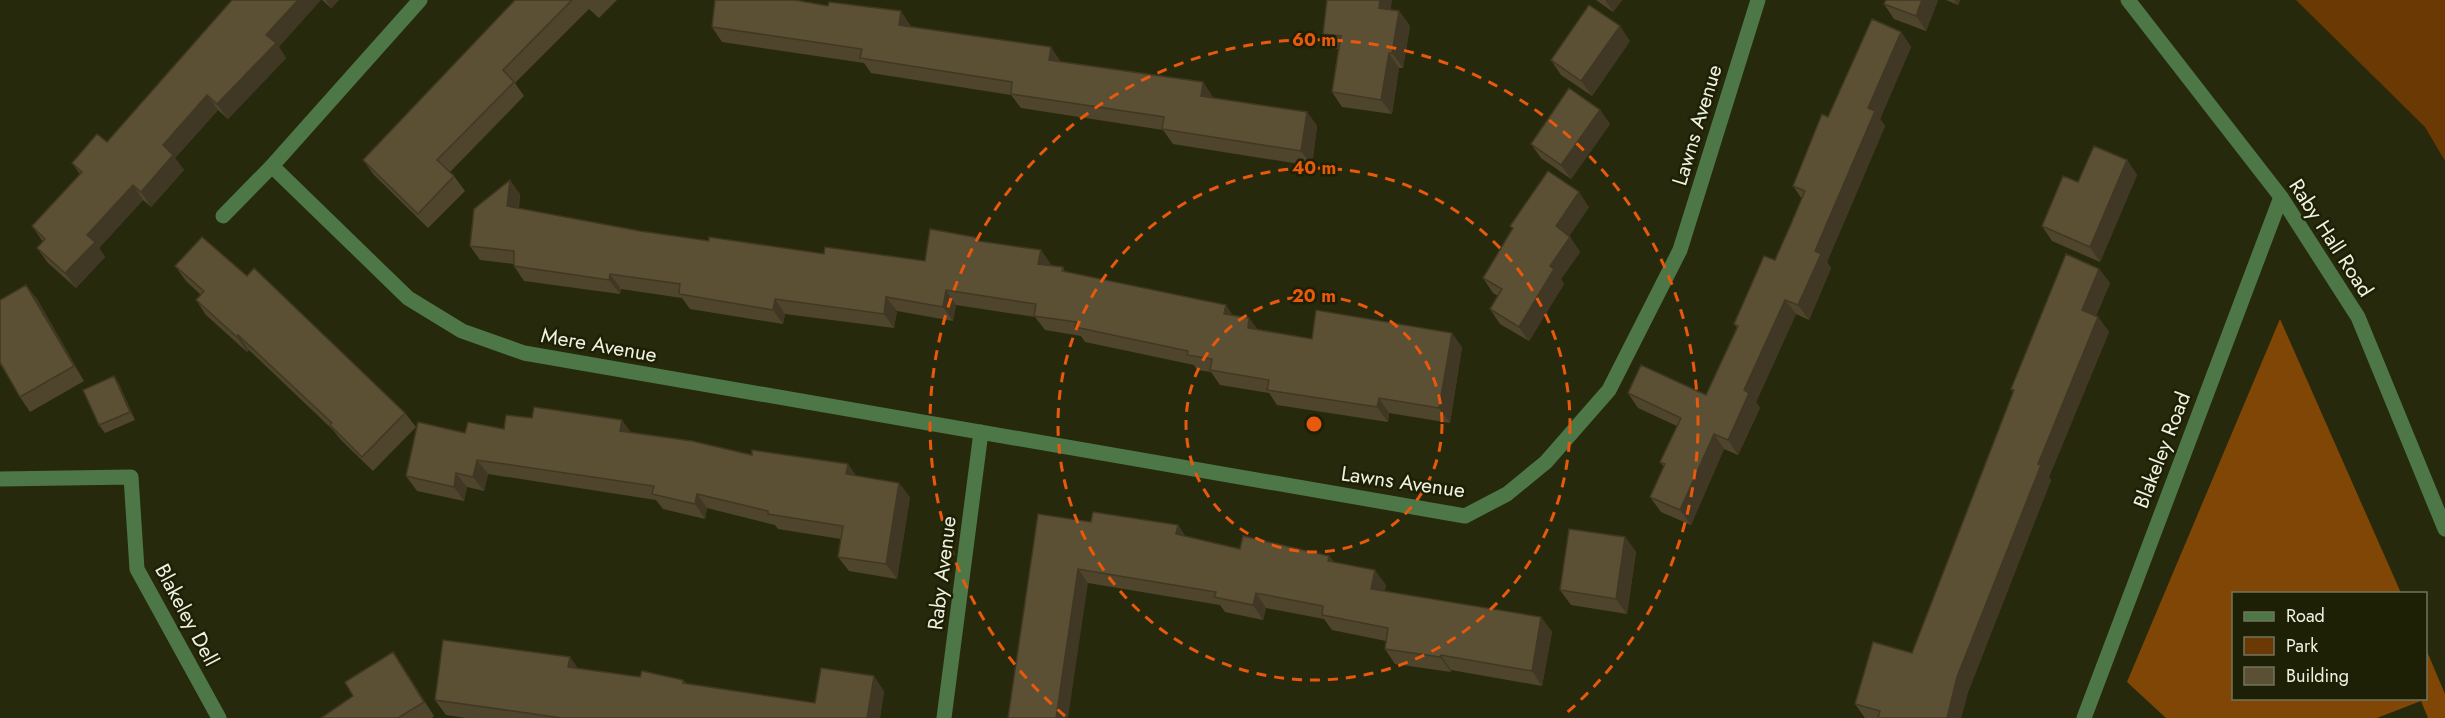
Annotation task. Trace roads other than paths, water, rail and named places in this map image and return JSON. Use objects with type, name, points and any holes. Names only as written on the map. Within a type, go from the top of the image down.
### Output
[{"type":"street","points":[[223,216],[272,166],[420,0]]},
{"type":"street","name":"Lawns Avenue","points":[[981,432],[1465,516],[1507,494],[1545,462],[1609,390],[1638,337],[1680,250],[1758,0]]},
{"type":"street","name":"Raby Hall Road","points":[[2128,0],[2281,197],[2358,316],[2445,529]]},
{"type":"street","name":"Mere Avenue","points":[[272,166],[408,298],[462,331],[524,353],[981,432]]},
{"type":"street","name":"Blakeley Road","points":[[2084,718],[2281,197]]},
{"type":"street","name":"Raby Avenue","points":[[944,718],[981,432]]},
{"type":"street","name":"Blakeley Dell","points":[[0,479],[131,477],[137,569],[219,718]]}]
